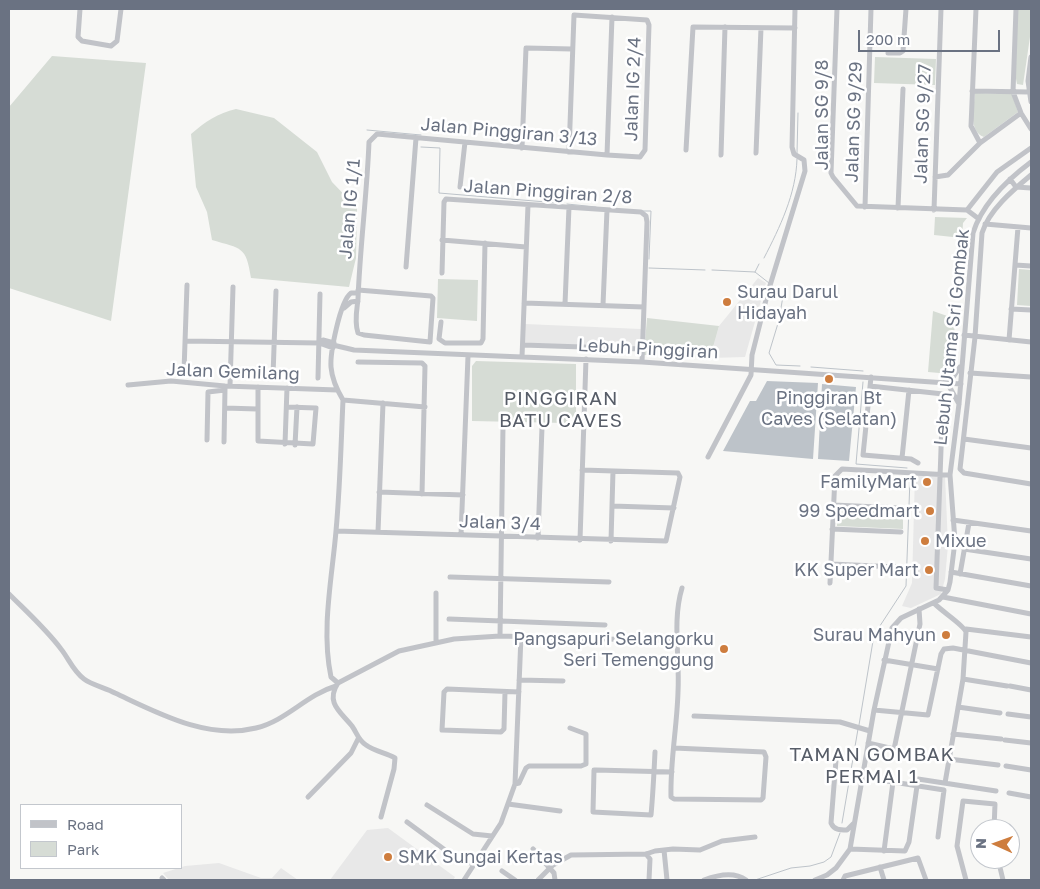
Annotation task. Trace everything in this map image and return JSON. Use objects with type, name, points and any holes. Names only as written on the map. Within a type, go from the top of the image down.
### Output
[{"type":"street","points":[[80,9],[78,37],[82,41],[111,46],[117,40],[120,9]]},
{"type":"street","points":[[708,457],[751,375],[752,355],[771,280],[805,171],[805,164],[801,158],[793,153],[795,9]]},
{"type":"street","name":"Jalan SG 9/8","points":[[837,9],[831,173],[858,206],[865,207]]},
{"type":"street","name":"Jalan SG 9/29","points":[[865,207],[871,9]]},
{"type":"street","points":[[888,53],[903,51],[906,9]]},
{"type":"street","name":"Jalan SG 9/27","points":[[934,210],[941,9]]},
{"type":"street","points":[[976,9],[971,126],[980,143]]},
{"type":"street","points":[[1016,9],[1013,92],[1021,113],[1031,130]]},
{"type":"street","name":"Jalan IG 2/4","points":[[569,152],[574,15],[612,16],[643,19],[649,25],[645,150],[640,157]]},
{"type":"street","points":[[607,155],[612,16]]},
{"type":"street","points":[[686,150],[691,30],[696,26],[795,28]]},
{"type":"street","points":[[721,155],[725,27]]},
{"type":"street","points":[[756,153],[761,28]]},
{"type":"street","points":[[522,148],[526,48],[572,49]]},
{"type":"street","points":[[1031,58],[1029,92],[1031,102]]},
{"type":"street","points":[[898,208],[903,89]]},
{"type":"street","points":[[972,91],[1029,92]]},
{"type":"street","points":[[935,177],[948,175],[980,143],[1021,113]]},
{"type":"street","name":"Jalan Pinggiran 3/13","points":[[377,134],[640,157]]},
{"type":"street","name":"Jalan IG 1/1","points":[[358,292],[432,296],[434,298],[432,338],[430,342],[364,336],[358,333],[356,328],[358,292],[369,142],[377,134]]},
{"type":"street","points":[[406,267],[416,138]]},
{"type":"street","points":[[460,187],[465,142]]},
{"type":"street","points":[[967,210],[997,172],[1031,148]]},
{"type":"street","name":"Lebuh Utama Sri Gombak","points":[[948,590],[955,541],[950,475],[961,384],[961,365],[973,238],[979,219],[1010,179],[1031,162]]},
{"type":"street","points":[[1031,175],[1016,187],[985,224],[982,233],[975,337],[960,469],[964,473],[1031,484]]},
{"type":"street","points":[[1010,179],[1016,187],[1031,188]]},
{"type":"street","name":"Jalan Pinggiran 2/8","points":[[442,240],[444,202],[446,199],[451,198],[641,212],[646,216],[647,222],[644,307]]},
{"type":"street","points":[[522,357],[528,205]]},
{"type":"street","points":[[865,207],[967,210],[979,219]]},
{"type":"street","points":[[565,304],[569,208]]},
{"type":"street","points":[[604,305],[607,210]]},
{"type":"street","points":[[985,224],[1031,228]]},
{"type":"street","points":[[1009,340],[1018,227]]},
{"type":"street","points":[[442,273],[442,240],[526,247]]},
{"type":"street","points":[[441,322],[440,339],[445,343],[481,343],[485,243]]},
{"type":"street","points":[[1015,265],[1031,266]]},
{"type":"street","points":[[184,371],[187,285]]},
{"type":"street","points":[[224,442],[233,287]]},
{"type":"street","points":[[273,376],[276,291]]},
{"type":"street","points":[[337,685],[331,677],[328,647],[330,584],[336,531],[343,400],[337,390],[331,369],[333,345],[342,310],[347,296],[358,292]]},
{"type":"street","points":[[318,378],[320,294]]},
{"type":"street","points":[[342,310],[351,302],[358,301]]},
{"type":"street","points":[[524,303],[644,307],[642,362]]},
{"type":"street","points":[[1011,309],[1031,310]]},
{"type":"street","points":[[964,335],[1031,342]]},
{"type":"street","name":"Lebuh Pinggiran","points":[[185,341],[319,343],[354,350],[752,368],[961,384]]},
{"type":"street","points":[[523,345],[642,349]]},
{"type":"street","points":[[461,536],[468,356]]},
{"type":"street","points":[[580,540],[586,359]]},
{"type":"street","points":[[358,362],[422,363],[426,370],[422,494]]},
{"type":"street","points":[[959,404],[950,386],[944,382],[954,377],[961,365]]},
{"type":"street","points":[[970,373],[1031,377]]},
{"type":"street","points":[[871,377],[863,453],[865,456],[911,459],[918,463]]},
{"type":"street","name":"Jalan Gemilang","points":[[128,385],[171,381],[227,388],[258,387],[337,390]]},
{"type":"street","points":[[815,880],[828,878],[842,863],[850,849],[868,743],[868,730],[892,628],[901,618],[934,603],[943,597],[948,590],[936,588],[940,526],[939,474],[945,398],[940,392],[870,386]]},
{"type":"street","points":[[258,387],[257,439],[260,442],[313,444],[316,411],[314,407],[287,407]]},
{"type":"street","points":[[207,440],[208,392],[227,388]]},
{"type":"street","points":[[285,444],[287,388]]},
{"type":"street","points":[[902,458],[909,390]]},
{"type":"street","points":[[343,400],[425,407]]},
{"type":"street","points":[[378,532],[383,403]]},
{"type":"street","points":[[295,444],[297,407]]},
{"type":"street","points":[[225,408],[257,409]]},
{"type":"street","points":[[500,636],[503,426]]},
{"type":"street","points":[[538,538],[542,428]]},
{"type":"street","points":[[964,439],[1031,448]]},
{"type":"street","points":[[830,582],[833,505],[835,476],[837,472],[842,469],[950,475]]},
{"type":"street","points":[[582,470],[678,473],[680,477],[674,508],[612,506]]},
{"type":"street","points":[[611,541],[613,471]]},
{"type":"street","points":[[379,492],[463,495]]},
{"type":"street","points":[[833,505],[900,508]]},
{"type":"street","name":"Jalan 3/4","points":[[336,531],[664,542],[667,540],[674,508]]},
{"type":"street","points":[[953,520],[1031,532]]},
{"type":"street","points":[[960,574],[969,523]]},
{"type":"street","points":[[832,529],[901,532]]},
{"type":"street","points":[[964,549],[1031,559]]},
{"type":"street","points":[[831,564],[898,567]]},
{"type":"street","points":[[951,572],[1031,586]]},
{"type":"street","points":[[450,577],[609,582]]},
{"type":"street","points":[[674,748],[764,752],[766,757],[764,795],[761,800],[674,799],[671,797],[672,772],[678,691],[677,641],[682,588]]},
{"type":"street","points":[[436,593],[436,642]]},
{"type":"street","points":[[9,594],[56,643],[75,671],[85,681],[159,714],[192,725],[233,732],[272,724],[319,692],[337,685],[400,651],[436,642],[500,636],[677,641]]},
{"type":"street","points":[[943,597],[1031,614]]},
{"type":"street","points":[[934,603],[944,614],[966,629],[1031,637]]},
{"type":"street","points":[[892,759],[920,624],[919,610]]},
{"type":"street","points":[[449,619],[605,625]]},
{"type":"street","points":[[945,783],[963,679],[966,629]]},
{"type":"street","points":[[464,880],[501,823],[515,784],[521,636]]},
{"type":"street","points":[[874,710],[928,715],[944,649],[952,648],[1031,663]]},
{"type":"street","points":[[884,660],[938,668]]},
{"type":"street","points":[[963,679],[1031,690]]},
{"type":"street","points":[[519,680],[563,681]]},
{"type":"street","points":[[337,685],[333,691],[333,703],[352,727],[358,739],[367,746],[395,758],[394,769],[381,817]]},
{"type":"street","points":[[505,692],[504,730],[498,733],[489,733],[442,730],[444,692],[446,689],[519,692]]},
{"type":"street","points":[[958,707],[1000,713]]},
{"type":"street","points":[[1008,714],[1031,717]]},
{"type":"street","points":[[694,716],[852,724],[868,730]]},
{"type":"street","points":[[515,784],[519,783],[526,768],[529,766],[581,766],[586,764],[586,734],[570,728]]},
{"type":"street","points":[[954,734],[1031,743]]},
{"type":"street","points":[[308,797],[352,753],[358,739]]},
{"type":"street","points":[[868,743],[894,748]]},
{"type":"street","points":[[655,752],[654,772],[651,815],[595,813],[592,810],[594,770],[654,772],[672,772]]},
{"type":"street","points":[[949,759],[998,765]]},
{"type":"street","points":[[836,760],[831,823],[837,829],[843,830],[851,827],[854,822]]},
{"type":"street","points":[[1006,766],[1031,770]]},
{"type":"street","points":[[861,777],[945,792],[938,837]]},
{"type":"street","points":[[850,849],[899,852],[908,848],[918,779],[996,791]]},
{"type":"street","points":[[884,851],[892,782]]},
{"type":"street","points":[[1009,793],[1031,797]]},
{"type":"street","points":[[966,880],[957,846],[962,802],[993,803],[996,807],[995,819]]},
{"type":"street","points":[[508,804],[560,811]]},
{"type":"street","points":[[427,805],[473,834],[492,836]]},
{"type":"street","points":[[407,822],[460,862],[471,863],[477,860]]},
{"type":"street","points":[[538,880],[550,867],[571,855],[646,854],[664,850],[700,850],[722,841],[755,837]]},
{"type":"street","points":[[533,849],[550,867],[555,880]]},
{"type":"street","points":[[664,850],[667,880]]},
{"type":"street","points":[[646,854],[650,860],[650,880]]},
{"type":"street","points":[[843,880],[845,876],[918,858],[926,880]]},
{"type":"street","points":[[880,867],[884,880]]},
{"type":"street","points":[[502,871],[515,880]]},
{"type":"street","points":[[704,880],[727,875],[738,875],[746,880]]},
{"type":"shaded area","points":[[758,278],[766,283],[745,357],[710,358],[719,326]]},
{"type":"shaded area","points":[[525,324],[641,329],[641,348],[525,343]]},
{"type":"shaded area","points":[[767,381],[818,383],[813,459],[723,451],[750,401],[756,401]]},
{"type":"shaded area","points":[[822,384],[856,387],[849,461],[818,459]]},
{"type":"shaded area","points":[[915,474],[945,476],[948,545],[945,579],[941,594],[911,608],[902,606],[912,583]]},
{"type":"shaded area","name":"SMK Sungai Kertas","points":[[388,828],[455,877],[453,880],[330,880],[367,830]]},
{"type":"shaded area","points":[[219,863],[261,878],[272,878],[281,868],[298,880],[169,880],[163,873],[182,869],[185,866]]},
{"type":"green space","points":[[1017,9],[1031,9],[1031,30],[1023,85],[1017,84],[1015,74]]},
{"type":"green space","points":[[52,56],[146,63],[111,321],[9,288],[9,107]]},
{"type":"green space","points":[[875,57],[936,59],[935,85],[874,83]]},
{"type":"green space","points":[[975,93],[1012,94],[1018,112],[984,137],[979,134],[974,124]]},
{"type":"green space","points":[[236,109],[274,118],[317,152],[332,182],[357,208],[356,258],[349,287],[251,278],[247,260],[241,250],[212,240],[207,212],[196,187],[191,134],[212,119]]},
{"type":"green space","points":[[935,217],[967,218],[963,223],[962,238],[934,235]]},
{"type":"green space","points":[[1019,269],[1031,270],[1031,306],[1017,305]]},
{"type":"green space","points":[[438,279],[478,280],[477,321],[437,318]]},
{"type":"green space","points":[[933,311],[953,318],[955,322],[951,374],[928,372]]},
{"type":"green space","points":[[647,318],[719,326],[710,358],[644,355]]},
{"type":"green space","points":[[476,361],[576,364],[576,415],[565,423],[472,421],[472,366]]},
{"type":"green space","points":[[838,508],[903,510],[903,529],[837,526]]},
{"type":"waterway","points":[[797,153],[798,113]]},
{"type":"waterway","points":[[367,130],[421,135]]},
{"type":"waterway","points":[[421,147],[440,148],[439,193],[558,203]]},
{"type":"waterway","points":[[764,258],[790,198],[794,185],[797,159]]},
{"type":"waterway","points":[[567,204],[596,207]]},
{"type":"waterway","points":[[643,211],[651,211],[649,259]]},
{"type":"waterway","points":[[755,272],[759,264]]},
{"type":"waterway","points":[[649,268],[705,270]]},
{"type":"waterway","points":[[712,270],[755,272],[769,283]]},
{"type":"waterway","points":[[773,286],[783,296],[779,320],[769,353],[776,365],[800,366]]},
{"type":"waterway","points":[[811,367],[863,371]]},
{"type":"waterway","points":[[863,382],[856,464],[907,468]]},
{"type":"waterway","points":[[859,725],[874,635],[906,586],[910,479]]},
{"type":"waterway","points":[[842,823],[858,729]]},
{"type":"waterway","points":[[755,880],[791,868],[824,862],[831,857],[840,833]]},
{"type":"place","name":"Surau Darul Hidayah","points":[[727,302]]},
{"type":"place","name":"Pinggiran Bt Caves (Selatan)","points":[[829,379]]},
{"type":"place","name":"FamilyMart","points":[[927,482]]},
{"type":"place","name":"99 Speedmart","points":[[930,511]]},
{"type":"place","name":"Mixue","points":[[925,541]]},
{"type":"place","name":"KK Super Mart","points":[[929,570]]},
{"type":"place","name":"Surau Mahyun","points":[[946,635]]},
{"type":"place","name":"Pangsapuri Selangorku Seri Temenggung","points":[[724,649]]},
{"type":"place","name":"SMK Sungai Kertas","points":[[388,857]]},
{"type":"district","name":"PINGGIRAN BATU CAVES","points":[[561,410]]},
{"type":"district","name":"TAMAN GOMBAK PERMAI 1","points":[[872,766]]}]
